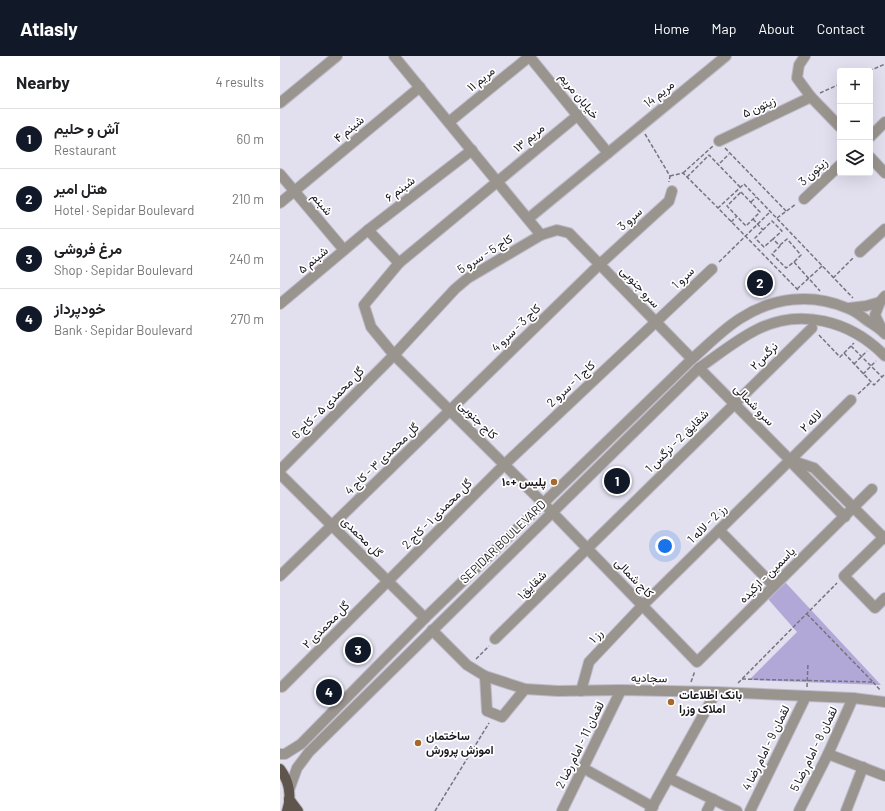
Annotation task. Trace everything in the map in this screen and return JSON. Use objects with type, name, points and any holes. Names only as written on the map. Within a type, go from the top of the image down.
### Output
[{"type":"main road","points":[[280,768],[287,781],[289,795],[287,811]]},
{"type":"main road","points":[[289,795],[298,811]]},
{"type":"street","points":[[280,103],[337,56]]},
{"type":"street","name":"خیابان مریم","points":[[529,56],[608,153]]},
{"type":"street","name":"مریم ۱۱","points":[[449,122],[529,56]]},
{"type":"street","name":"مریم 14","points":[[528,218],[726,56]]},
{"type":"street","points":[[805,56],[799,65],[796,78],[811,97],[837,124]]},
{"type":"street","points":[[398,58],[420,87],[541,234]]},
{"type":"street","name":"شبنم ۴","points":[[280,203],[420,87]]},
{"type":"street","name":"زیتون ۵","points":[[719,141],[811,97]]},
{"type":"street","name":"مریم ۱۳","points":[[399,263],[578,115]]},
{"type":"street","points":[[873,133],[885,122]]},
{"type":"street","name":"شبنم ۶","points":[[344,250],[472,150]]},
{"type":"street","points":[[873,160],[885,173]]},
{"type":"street","name":"زیتون 3","points":[[804,199],[837,168]]},
{"type":"street","name":"شبنم","points":[[280,174],[344,250]]},
{"type":"street","name":"سرو 3","points":[[600,264],[669,201],[672,191]]},
{"type":"street","points":[[860,252],[885,229]]},
{"type":"street","points":[[368,230],[399,263]]},
{"type":"street","name":"کاج 5 - سرو 5","points":[[394,355],[455,289],[468,278],[541,234],[557,230],[569,233]]},
{"type":"street","name":"سرو جنوبی","points":[[569,233],[692,359]]},
{"type":"street","name":"شبنم ۵","points":[[280,304],[344,250]]},
{"type":"street","name":"کاج جنوبی","points":[[399,263],[364,305],[370,327],[394,355],[552,512]]},
{"type":"street","name":"کاج 3 - سرو 4","points":[[450,411],[600,264]]},
{"type":"street","name":"سرو 1","points":[[655,322],[712,269]]},
{"type":"street","name":"SEPIDAR BOULEVARD","points":[[280,754],[285,754],[301,744],[425,618],[692,359],[729,326],[749,313],[783,300],[806,299],[829,302],[849,308],[884,333]]},
{"type":"street","points":[[849,308],[861,307],[882,299]]},
{"type":"street","points":[[882,299],[875,315],[884,333]]},
{"type":"street","name":"SEPIDAR BOULEVARD","points":[[289,795],[297,768],[309,752],[699,368],[735,342],[756,330],[777,321],[798,318],[821,320],[841,326],[861,336],[884,355]]},
{"type":"street","name":"کاج 1 - سرو 2","points":[[504,465],[655,322]]},
{"type":"street","name":"نرگس۲","points":[[734,403],[812,328]]},
{"type":"street","name":"گل محمدی ۵ - کاج 6","points":[[280,470],[394,355]]},
{"type":"street","name":"سرو شمالی","points":[[699,368],[845,517]]},
{"type":"street","name":"لاله ۲","points":[[790,460],[851,400]]},
{"type":"street","name":"شقایق 2 - نرگس 1","points":[[587,549],[734,403]]},
{"type":"street","name":"گل محمدی ۳ - کاج 4","points":[[280,576],[450,411]]},
{"type":"street","name":"سرو شمالی","points":[[790,460],[814,468],[885,538]]},
{"type":"street","name":"رز 2 - لاله 1","points":[[642,606],[790,460]]},
{"type":"street","name":"گل محمدی ۱ - کاج 2","points":[[388,581],[504,465]]},
{"type":"street","name":"گل محمدی","points":[[280,474],[425,618]]},
{"type":"street","name":"یاسمین - ارکیده","points":[[697,662],[872,489]]},
{"type":"street","name":"کاج شمالی","points":[[552,512],[697,662]]},
{"type":"street","points":[[719,530],[774,586]]},
{"type":"street","points":[[885,538],[844,576],[875,608],[885,598]]},
{"type":"street","name":"شقایق۱","points":[[495,639],[587,549]]},
{"type":"street","name":"گل محمدی ۲","points":[[282,687],[388,581]]},
{"type":"street","name":"رز ۱","points":[[581,691],[589,662],[642,606]]},
{"type":"street","name":"سجادیه","points":[[432,630],[469,666],[485,676],[525,689],[558,691],[621,690],[716,692],[853,698],[885,702]]},
{"type":"street","points":[[485,676],[487,711],[502,717],[525,689]]},
{"type":"street","name":"لقمان 11 - امام رضا 2","points":[[562,811],[621,690]]},
{"type":"street","points":[[584,768],[652,809],[716,692]]},
{"type":"street","name":"لقمان 9 - امام رضا 4","points":[[750,811],[806,696]]},
{"type":"street","name":"لقمان 8 - امام رضا 5","points":[[798,811],[828,754],[853,698]]},
{"type":"street","points":[[828,754],[885,776]]},
{"type":"street","points":[[846,811],[863,767]]},
{"type":"street","points":[[669,778],[737,811]]},
{"type":"street","points":[[707,811],[713,799]]},
{"type":"path","points":[[873,69],[885,64]]},
{"type":"path","points":[[811,97],[837,85]]},
{"type":"path","points":[[640,126],[670,176],[669,182],[672,191]]},
{"type":"path","points":[[670,176],[683,173],[719,141],[729,154],[786,212]]},
{"type":"path","points":[[720,163],[729,154]]},
{"type":"path","points":[[687,177],[709,155],[740,187]]},
{"type":"path","points":[[683,173],[806,299]]},
{"type":"path","points":[[718,208],[744,184],[861,307]]},
{"type":"path","points":[[741,192],[751,202],[760,212],[746,226],[727,206],[741,192]]},
{"type":"path","points":[[751,202],[756,196]]},
{"type":"path","points":[[730,197],[734,200]]},
{"type":"path","points":[[777,218],[804,199]]},
{"type":"path","points":[[712,269],[770,212]]},
{"type":"path","points":[[731,222],[737,216]]},
{"type":"path","points":[[753,219],[763,230]]},
{"type":"path","points":[[772,221],[782,231],[773,239],[764,247],[755,238],[772,221]]},
{"type":"path","points":[[773,239],[780,246]]},
{"type":"path","points":[[787,239],[801,255],[794,262],[786,268],[772,254],[787,239]]},
{"type":"path","points":[[833,278],[860,252]]},
{"type":"path","points":[[794,262],[829,302]]},
{"type":"path","points":[[797,289],[822,266]]},
{"type":"path","points":[[812,328],[840,357],[861,336]]},
{"type":"path","points":[[854,364],[873,345]]},
{"type":"path","points":[[851,346],[882,377]]},
{"type":"path","points":[[844,353],[874,385],[885,374]]},
{"type":"path","points":[[863,374],[884,355]]},
{"type":"path","points":[[851,400],[871,382]]},
{"type":"path","points":[[729,693],[844,576]]},
{"type":"path","points":[[807,614],[885,695]]},
{"type":"path","points":[[469,666],[495,639]]},
{"type":"path","points":[[688,692],[697,662]]},
{"type":"path","points":[[806,696],[808,663]]},
{"type":"path","points":[[742,679],[873,682]]},
{"type":"path","points":[[435,811],[495,714]]},
{"type":"shaded area","points":[[785,582],[881,685],[749,680],[797,632],[768,599]]},
{"type":"place","name":"هتل امیر","points":[[760,283]]},
{"type":"place","name":"آش و حلیم","points":[[617,481]]},
{"type":"place","name":"پلیس +۱۰","points":[[554,482]]},
{"type":"place","name":"مرغ فروشی","points":[[358,650]]},
{"type":"place","name":"خودپرداز","points":[[329,692]]},
{"type":"place","name":"بانک اطلاعات املاک وزرا","points":[[671,702]]},
{"type":"place","name":"ساختمان اموزش پرورش","points":[[418,743]]}]
